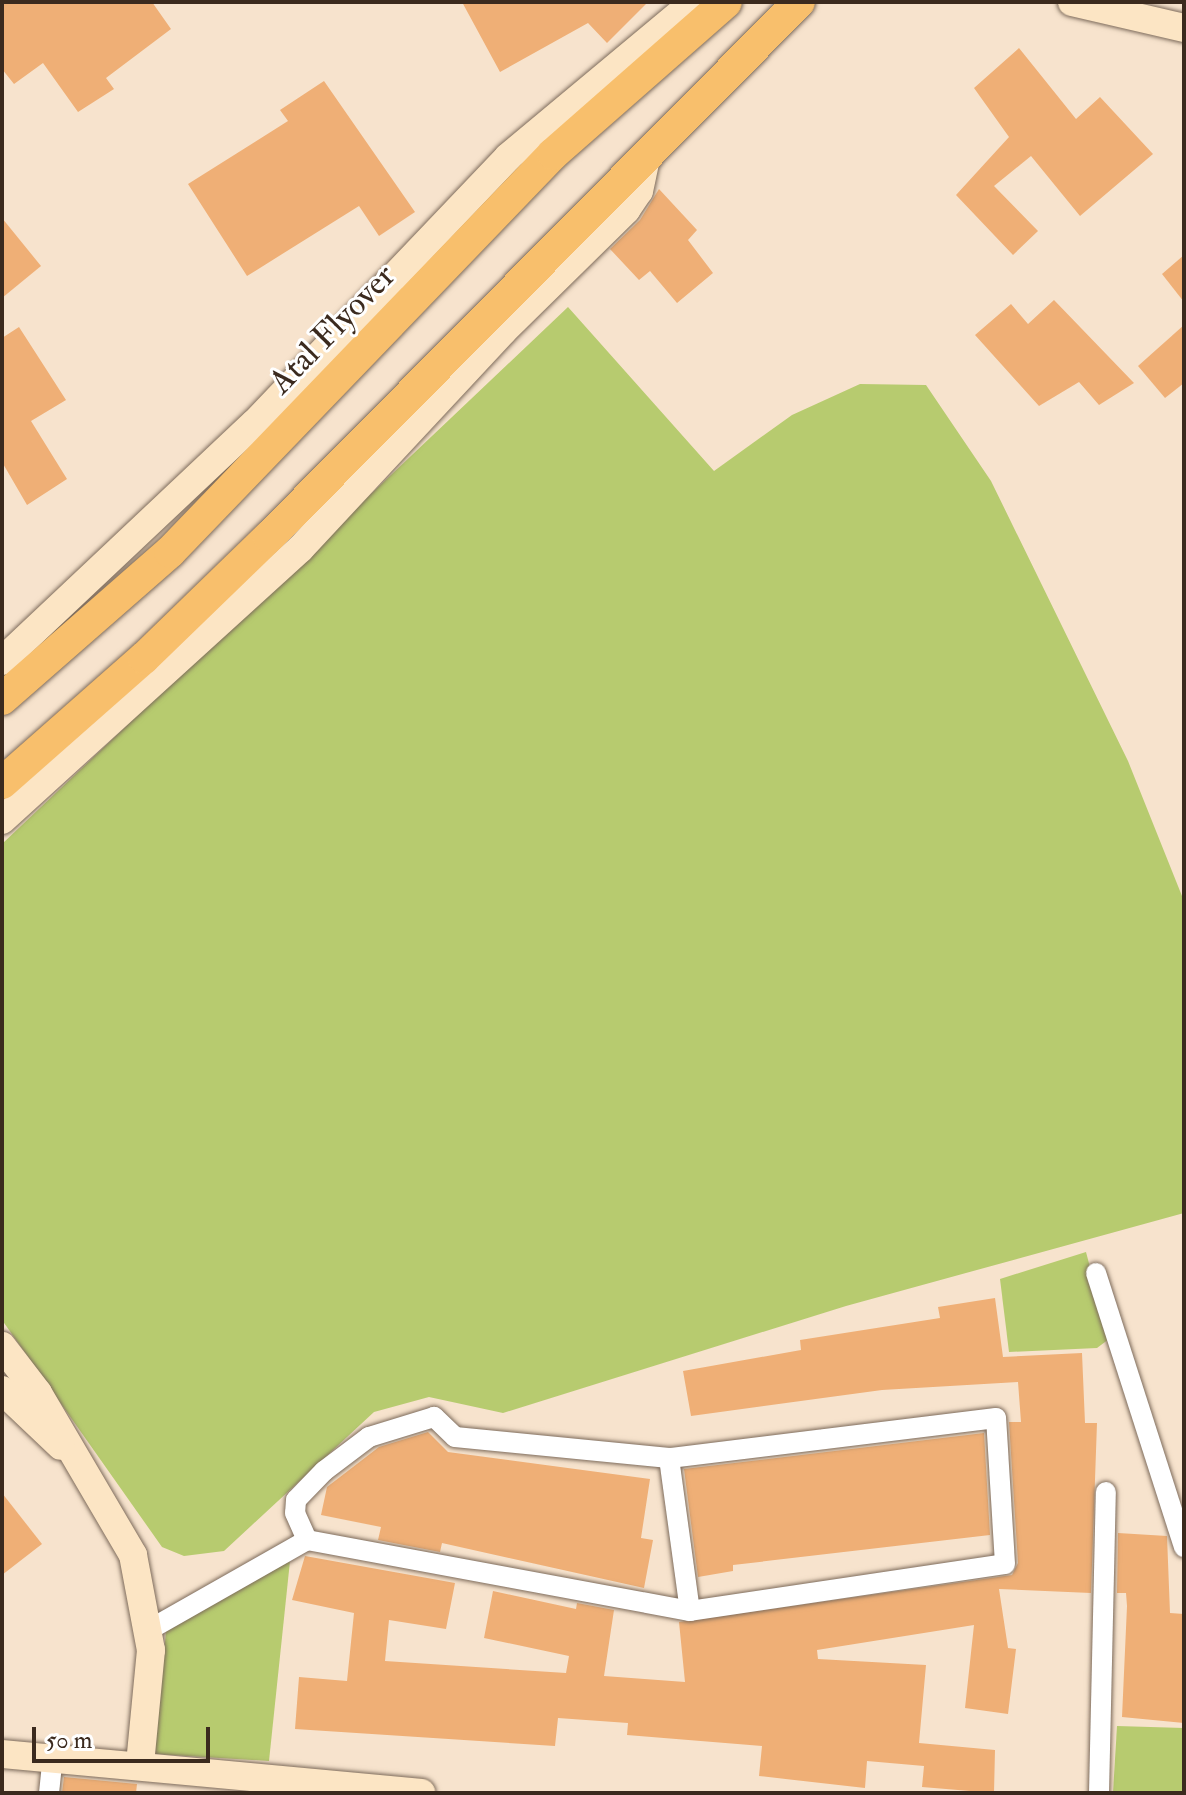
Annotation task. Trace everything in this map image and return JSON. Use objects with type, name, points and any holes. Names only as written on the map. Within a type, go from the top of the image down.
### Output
[{"type":"main road","points":[[2,783],[144,658],[269,537],[594,205],[646,159],[799,2]]},
{"type":"main road","name":"Atal Flyover","points":[[2,699],[170,552],[553,154],[679,47],[721,6]]},
{"type":"street","points":[[1072,2],[1184,28]]},
{"type":"street","points":[[2,661],[255,423],[508,157],[683,11],[721,6]]},
{"type":"street","points":[[2,820],[300,549],[503,331],[626,210],[639,191],[646,159]]},
{"type":"street","points":[[1096,1273],[1184,1547]]},
{"type":"street","points":[[2,1346],[38,1393],[133,1555],[151,1650],[140,1765]]},
{"type":"street","points":[[2,1390],[74,1456]]},
{"type":"street","points":[[147,1631],[307,1540],[690,1611],[1005,1564],[996,1418],[669,1458],[455,1437],[434,1417],[369,1437],[324,1471],[296,1500],[295,1513],[307,1540]]},
{"type":"street","points":[[669,1458],[690,1611]]},
{"type":"street","points":[[1099,1793],[1106,1492]]},
{"type":"street","points":[[2,1754],[140,1765],[288,1786],[421,1793]]},
{"type":"street","points":[[49,1793],[53,1757]]},
{"type":"green space","points":[[568,307],[714,471],[792,415],[860,384],[926,385],[991,481],[1128,761],[1184,901],[1184,1213],[846,1306],[503,1413],[429,1397],[374,1412],[224,1551],[184,1556],[162,1547],[2,1320],[2,844]]},
{"type":"green space","points":[[1086,1252],[1109,1339],[1097,1348],[1009,1352],[1000,1279]]},
{"type":"green space","points":[[290,1561],[269,1761],[155,1754],[166,1631]]},
{"type":"green space","points":[[1117,1726],[1184,1728],[1184,1793],[1113,1793]]},
{"type":"building","points":[[2,2],[152,2],[171,29],[106,78],[114,89],[78,112],[43,63],[14,84],[2,69]]},
{"type":"building","points":[[462,2],[648,2],[607,43],[588,23],[500,72]]},
{"type":"building","points":[[1019,48],[1076,119],[1100,97],[1153,154],[1080,216],[1031,156],[994,186],[1038,231],[1013,255],[956,195],[1009,137],[974,88]]},
{"type":"building","points":[[324,81],[415,212],[379,236],[359,206],[247,276],[188,184],[288,121],[280,110]]},
{"type":"building","points":[[659,189],[697,230],[688,240],[713,273],[677,303],[650,271],[639,280],[610,249],[640,220]]},
{"type":"building","points":[[2,218],[41,266],[2,298]]},
{"type":"building","points":[[1184,255],[1184,302],[1162,274]]},
{"type":"building","points":[[1054,300],[1134,383],[1099,405],[1079,382],[1039,406],[975,335],[1011,304],[1028,324]]},
{"type":"building","points":[[1184,325],[1184,383],[1165,398],[1138,366]]},
{"type":"building","points":[[19,327],[66,400],[31,421],[67,479],[27,505],[2,462],[2,338]]},
{"type":"building","points":[[995,1298],[1003,1357],[1082,1353],[1085,1423],[1097,1423],[1091,1593],[999,1589],[1008,1648],[1016,1649],[1008,1714],[965,1708],[974,1625],[817,1650],[818,1659],[926,1665],[919,1743],[995,1750],[994,1793],[922,1787],[924,1766],[867,1761],[865,1788],[759,1776],[762,1746],[627,1735],[628,1723],[558,1718],[555,1746],[295,1729],[299,1677],[347,1681],[354,1613],[292,1600],[305,1556],[455,1583],[446,1629],[389,1620],[385,1661],[566,1673],[569,1656],[484,1638],[493,1591],[576,1609],[577,1603],[614,1610],[604,1676],[685,1682],[679,1622],[1012,1575],[1018,1563],[1009,1422],[1021,1422],[1018,1382],[882,1390],[691,1416],[683,1371],[801,1350],[800,1340],[940,1318],[938,1307]]},
{"type":"building","points":[[428,1432],[448,1452],[650,1479],[641,1538],[653,1540],[644,1588],[442,1543],[440,1552],[378,1540],[381,1527],[321,1515],[327,1487],[379,1447]]},
{"type":"building","points":[[984,1433],[990,1535],[733,1565],[733,1571],[698,1577],[684,1469]]},
{"type":"building","points":[[2,1493],[42,1544],[2,1575]]},
{"type":"building","points":[[1118,1533],[1167,1536],[1170,1613],[1184,1614],[1184,1723],[1122,1717],[1127,1606],[1126,1593],[1117,1593]]},
{"type":"building","points":[[64,1777],[137,1784],[136,1793],[62,1793]]}]
